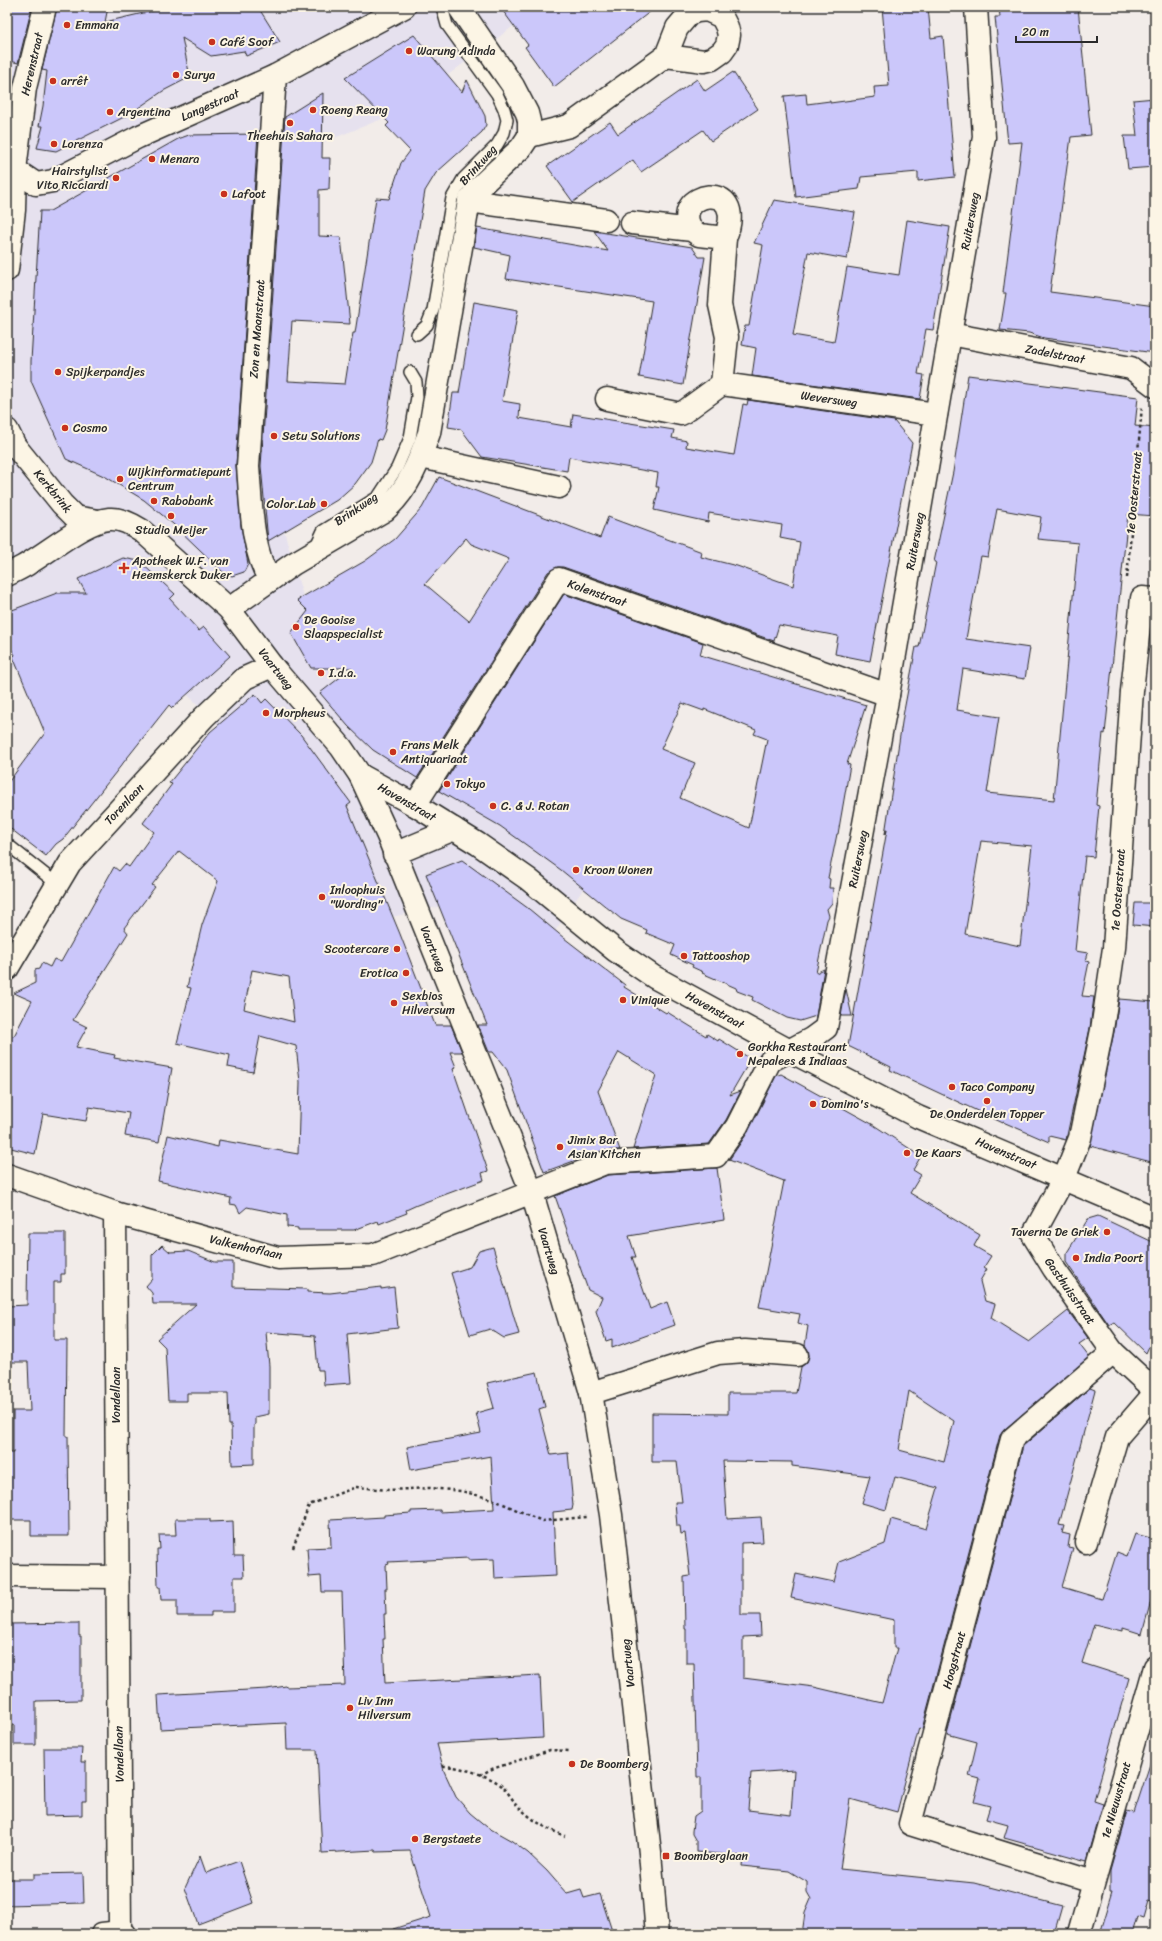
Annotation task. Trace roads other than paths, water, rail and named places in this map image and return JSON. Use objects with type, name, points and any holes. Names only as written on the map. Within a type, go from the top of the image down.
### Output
[{"type":"street","name":"Herenstraat","points":[[15,170],[25,88],[45,7]]},
{"type":"street","name":"Langestraat","points":[[15,170],[36,184],[53,181],[138,137],[275,76],[404,7]]},
{"type":"street","points":[[459,7],[513,86],[527,113],[529,136],[569,126],[666,56]]},
{"type":"street","name":"Ruitersweg","points":[[781,1055],[811,1039],[826,1028],[888,695],[984,137],[976,7]]},
{"type":"street","name":"Zon en Maanstraat","points":[[270,580],[262,568],[254,527],[248,466],[275,76]]},
{"type":"street","name":"Brinkweg","points":[[229,609],[270,580],[385,510],[398,499],[421,457],[429,433],[469,201],[476,190],[521,148],[529,136]]},
{"type":"street","points":[[7,270],[14,210],[15,170]]},
{"type":"street","points":[[607,399],[681,414],[722,384],[727,337],[720,305],[724,238],[730,220],[725,204],[718,196],[700,198],[692,206],[687,215],[687,223],[692,230],[699,235],[724,238]]},
{"type":"street","name":"Brinkweg","points":[[469,201],[606,220]]},
{"type":"street","points":[[632,224],[692,230]]},
{"type":"street","name":"Zadelstraat","points":[[950,334],[1131,368],[1150,382]]},
{"type":"street","name":"Weversweg","points":[[722,384],[936,414]]},
{"type":"street","name":"Kerkbrink","points":[[7,430],[15,446],[62,504],[75,517],[98,521],[117,520],[133,525],[141,530],[229,609]]},
{"type":"street","points":[[421,457],[559,487]]},
{"type":"street","points":[[7,575],[98,521]]},
{"type":"street","name":"Kolenstraat","points":[[419,799],[559,579],[888,695]]},
{"type":"street","name":"1e Oosterstraat","points":[[1064,1178],[1080,1138],[1102,1030],[1114,948],[1132,691],[1148,598]]},
{"type":"street","name":"Vaartweg","points":[[229,609],[272,666],[340,747],[360,775],[394,854],[532,1193],[591,1393],[611,1515],[650,1853],[657,1934]]},
{"type":"street","name":"Torenlaan","points":[[7,969],[70,863],[204,716],[244,678],[272,666]]},
{"type":"street","name":"Havenstraat","points":[[360,775],[419,799],[454,829],[478,844],[528,880],[599,938],[654,977],[781,1055],[918,1117],[1155,1218]]},
{"type":"street","name":"Havenstraat","points":[[394,854],[454,829]]},
{"type":"street","name":"Valkenhoflaan","points":[[7,1175],[115,1213],[278,1258],[373,1255],[532,1193],[604,1163],[716,1156],[737,1126],[770,1061],[781,1055]]},
{"type":"street","name":"Gasthuisstraat","points":[[1064,1178],[1033,1235],[1050,1272],[1113,1352],[1155,1392]]},
{"type":"street","name":"Vondellaan","points":[[115,1213],[118,1577],[115,1933]]},
{"type":"street","points":[[591,1393],[718,1353],[745,1351],[797,1355]]},
{"type":"street","name":"Hoogstraat","points":[[1093,1881],[910,1824],[1012,1439],[1113,1352]]},
{"type":"street","points":[[1086,1542],[1117,1437],[1155,1392]]},
{"type":"street","points":[[7,1576],[118,1577]]},
{"type":"street","name":"1e Nieuwstraat","points":[[1079,1934],[1155,1667]]},
{"type":"lane","name":"Brinkweg","points":[[417,334],[427,325],[433,310],[452,198],[463,179],[497,145],[504,133],[507,120],[497,94],[447,25],[442,7]]},
{"type":"lane","name":"Brinkweg","points":[[312,554],[323,531],[378,497],[397,468],[410,438],[417,397],[416,382],[410,372]]},
{"type":"lane","points":[[7,844],[57,884]]},
{"type":"place","name":"Emmana","points":[[67,25]]},
{"type":"place","name":"Café Soof","points":[[212,42]]},
{"type":"place","name":"Warung Adinda","points":[[409,51]]},
{"type":"place","name":"Surya","points":[[176,75]]},
{"type":"place","name":"arrêt","points":[[53,81]]},
{"type":"place","name":"Roeng Reang","points":[[313,110]]},
{"type":"place","name":"Argentina","points":[[110,112]]},
{"type":"place","name":"Theehuis Sahara","points":[[290,123]]},
{"type":"place","name":"Lorenza","points":[[54,144]]},
{"type":"place","name":"Menara","points":[[152,159]]},
{"type":"place","name":"Hairstylist Vito Ricciardi","points":[[116,178]]},
{"type":"place","name":"Lafoot","points":[[224,194]]},
{"type":"place","name":"Spijkerpandjes","points":[[58,372]]},
{"type":"place","name":"Cosmo","points":[[65,428]]},
{"type":"place","name":"Setu Solutions","points":[[274,436]]},
{"type":"place","name":"Wijkinformatiepunt Centrum","points":[[120,479]]},
{"type":"place","name":"Rabobank","points":[[154,501]]},
{"type":"place","name":"Color.Lab","points":[[324,504]]},
{"type":"place","name":"Studio Meijer","points":[[171,516]]},
{"type":"place","name":"Apotheek W.F. van Heemskerck Duker","points":[[124,568]]},
{"type":"place","name":"De Gooise Slaapspecialist","points":[[296,627]]},
{"type":"place","name":"I.d.a.","points":[[321,673]]},
{"type":"place","name":"Morpheus","points":[[266,713]]},
{"type":"place","name":"Frans Melk Antiquariaat","points":[[393,752]]},
{"type":"place","name":"Tokyo","points":[[447,784]]},
{"type":"place","name":"C. & J. Rotan","points":[[493,806]]},
{"type":"place","name":"Kroon Wonen","points":[[576,870]]},
{"type":"place","name":"Inloophuis \"Wording\"","points":[[322,897]]},
{"type":"place","name":"Scootercare","points":[[397,949]]},
{"type":"place","name":"Tattooshop","points":[[684,956]]},
{"type":"place","name":"Erotica","points":[[406,973]]},
{"type":"place","name":"Vinique","points":[[623,1000]]},
{"type":"place","name":"Sexbios Hilversum","points":[[394,1003]]},
{"type":"place","name":"Gorkha Restaurant Nepalees & Indiaas","points":[[740,1054]]},
{"type":"place","name":"Taco Company","points":[[952,1087]]},
{"type":"place","name":"De Onderdelen Topper","points":[[987,1101]]},
{"type":"place","name":"Domino's","points":[[813,1104]]},
{"type":"place","name":"Jimix Bar Asian Kitchen","points":[[560,1147]]},
{"type":"place","name":"De Kaars","points":[[907,1153]]},
{"type":"place","name":"Taverna De Griek","points":[[1107,1232]]},
{"type":"place","name":"India Poort","points":[[1076,1258]]},
{"type":"place","name":"Liv Inn Hilversum","points":[[350,1708]]},
{"type":"place","name":"De Boomberg","points":[[572,1764]]},
{"type":"place","name":"Bergstaete","points":[[415,1839]]},
{"type":"place","name":"Boomberglaan","points":[[666,1856]]}]
